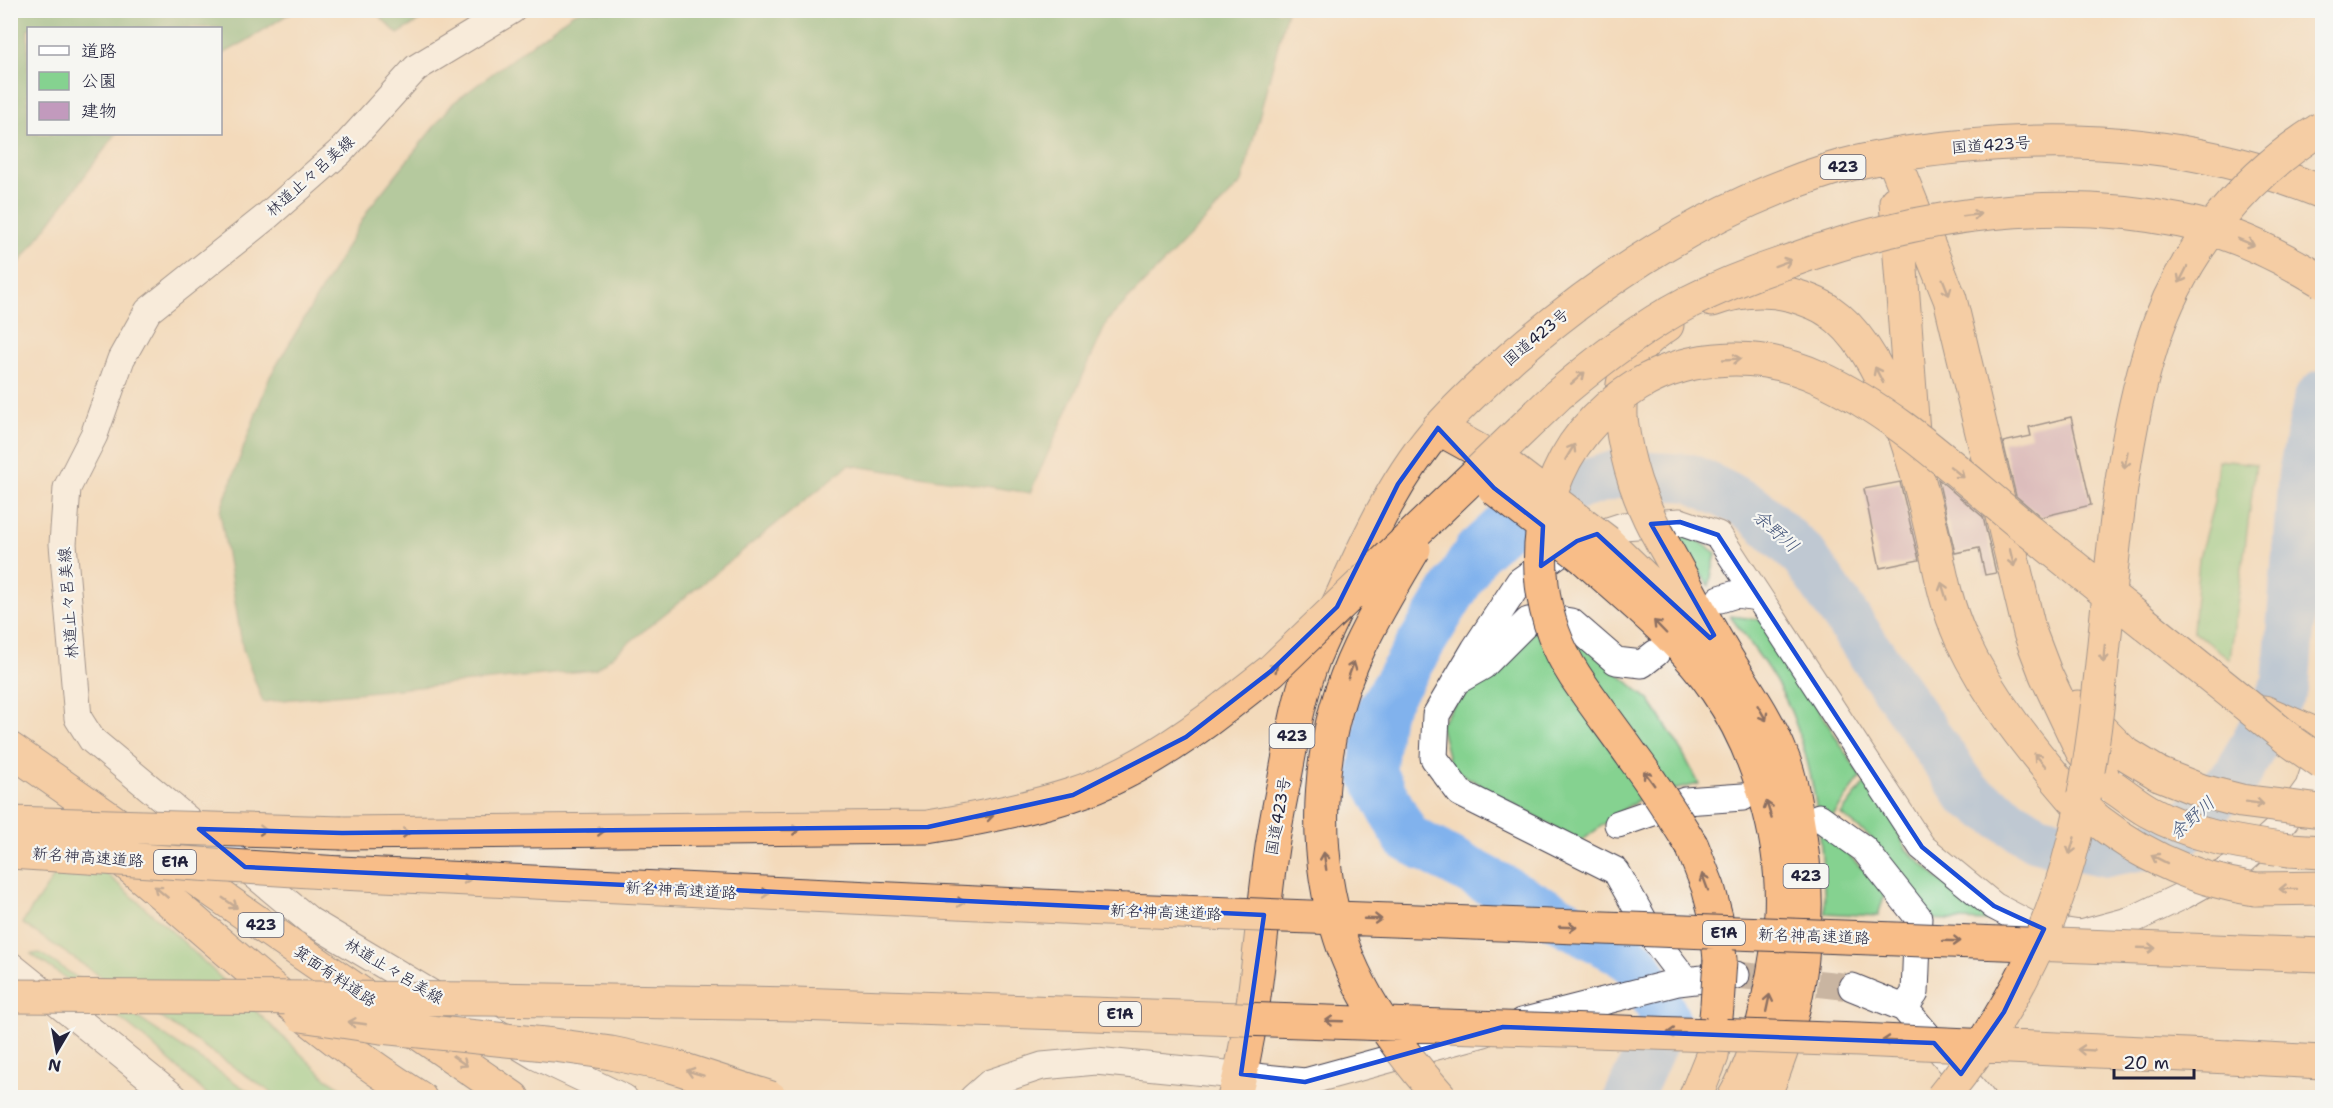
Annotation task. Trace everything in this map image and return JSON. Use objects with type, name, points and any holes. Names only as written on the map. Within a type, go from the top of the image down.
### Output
[{"type":"highway","points":[[1942,1098],[1972,1061],[2004,1012],[2034,955],[2074,842],[2101,687],[2113,558],[2126,463],[2138,397],[2152,343],[2170,299],[2190,260],[2215,225],[2239,195],[2271,165],[2322,128]]},
{"type":"highway","name":"国道423号","points":[[1237,1086],[1257,974],[1272,846],[1293,732],[1313,660],[1366,544],[1398,484],[1438,428],[1491,375],[1561,314],[1649,253],[1739,205],[1832,169],[1892,155],[2006,142],[2124,143],[2183,151],[2238,163],[2290,179],[2322,192]]},
{"type":"highway","points":[[1892,155],[1916,469]]},
{"type":"highway","points":[[1892,155],[1950,299],[2030,633],[2046,675],[2082,751],[2114,787],[2148,811],[2210,837],[2246,845],[2322,852]]},
{"type":"highway","points":[[10,823],[342,833],[928,827],[1005,813],[1073,795],[1142,763],[1186,737],[1271,671],[1573,382],[1636,335],[1677,310],[1746,276],[1868,234],[1936,220],[1994,212],[2063,208],[2121,212],[2182,221],[2246,241],[2322,281]]},
{"type":"highway","points":[[1731,664],[1647,516],[1634,485],[1621,419],[1621,390],[1628,366],[1639,348],[1654,333],[1703,304],[1728,294],[1755,290],[1779,292],[1814,303],[1830,312],[1851,331],[1872,360],[1886,389],[1916,469],[1943,590],[1961,637],[2007,716],[2034,753],[2078,804],[2102,825],[2131,844],[2190,873],[2227,885],[2254,889],[2322,888]]},
{"type":"highway","points":[[1695,1098],[1712,1056],[1717,1005],[1728,967],[1708,887],[1692,846],[1655,787],[1573,673],[1556,640],[1545,606],[1541,577],[1541,539],[1546,508],[1558,472],[1574,444],[1593,420],[1617,398],[1643,382],[1677,368],[1709,360],[1743,359],[1782,364],[1816,376],[1853,395],[1930,451],[2292,742],[2322,763]]},
{"type":"highway","name":"423","points":[[1438,428],[1596,550],[1671,602],[1731,664],[1766,718],[1784,758],[1800,830],[1806,881],[1807,922],[1802,973],[1779,1063],[1763,1098]]},
{"type":"highway","points":[[1441,1098],[1416,1069],[1370,1000],[1340,937],[1324,858],[1321,802],[1327,752],[1340,700],[1358,650],[1416,545],[1458,490]]},
{"type":"highway","name":"423","points":[[1596,550],[1653,620],[1716,690],[1743,736],[1772,821],[1779,867],[1781,912],[1774,970],[1766,1012],[1752,1060],[1734,1098]]},
{"type":"highway","points":[[2030,633],[2051,672],[2089,720],[2123,752],[2159,774],[2241,801],[2322,811]]},
{"type":"highway","points":[[2246,704],[2322,737]]},
{"type":"highway","name":"箕面有料道路","points":[[10,749],[513,1098]]},
{"type":"highway","name":"423","points":[[10,773],[61,808],[297,1011],[380,1073],[420,1098]]},
{"type":"highway","name":"新名神高速道路","points":[[10,852],[340,873],[1126,910],[2322,955]]},
{"type":"highway","name":"E1A","points":[[10,996],[796,1004],[1835,1039],[2322,1062]]},
{"type":"highway","points":[[175,997],[381,1026],[611,1053],[672,1066],[771,1098]]},
{"type":"street","name":"林道止々呂美線","points":[[512,10],[416,68],[341,151],[266,217],[148,310],[121,359],[94,435],[67,488],[63,544],[78,718],[92,740],[310,921],[536,1056],[624,1098]]},
{"type":"street","points":[[1682,981],[1654,939],[1616,871],[1460,793],[1434,758],[1436,715],[1520,581],[1577,541],[1623,526],[1680,522],[1718,535],[1922,847],[1994,906],[2034,927],[2080,934],[2132,920],[2238,865],[2280,828],[2309,787],[2322,747]]},
{"type":"street","points":[[1720,599],[1736,594],[1758,597]]},
{"type":"street","points":[[1456,681],[1483,666],[1528,621],[1546,618],[1570,622],[1616,661],[1642,664],[1656,653]]},
{"type":"street","points":[[1618,824],[1685,801],[1743,797]]},
{"type":"street","points":[[1819,817],[1864,849],[1918,917],[1915,993],[1904,1008]]},
{"type":"street","points":[[10,965],[175,1098]]},
{"type":"street","points":[[973,1098],[990,1083],[1042,1066],[1096,1060],[1237,1086],[1305,1082],[1728,967]]},
{"type":"street","points":[[1852,987],[1904,1008],[1981,1098]]},
{"type":"highlighted area","points":[[1438,428],[1494,488],[1543,526],[1541,566],[1577,541],[1597,534],[1710,638],[1714,635],[1651,524],[1680,522],[1718,535],[1922,847],[1994,906],[2044,929],[2004,1012],[1961,1074],[1934,1043],[1503,1027],[1305,1082],[1241,1074],[1264,915],[245,867],[199,829],[342,833],[928,827],[1073,795],[1186,737],[1271,671],[1337,607],[1398,484]]},
{"type":"green space","points":[[11,10],[293,10],[222,54],[222,27],[27,27],[27,135],[115,135],[11,274]]},
{"type":"green space","points":[[374,11],[435,11],[398,34]]},
{"type":"green space","points":[[580,11],[1287,11],[1242,182],[1108,320],[1030,493],[849,465],[595,670],[263,702],[243,650],[220,512],[269,378],[370,207],[453,103],[572,14]]},
{"type":"green space","points":[[2218,460],[2256,464],[2230,659],[2193,631],[2199,558],[2214,502]]},
{"type":"green space","points":[[1681,533],[1693,537],[1716,553],[1709,586],[1675,536]]},
{"type":"green space","points":[[1730,616],[1763,620],[1861,777],[1823,830],[1866,872],[1876,874],[1884,896],[1878,916],[1825,913],[1823,862],[1817,812],[1801,738],[1780,688]]},
{"type":"green space","points":[[1528,625],[1563,626],[1650,701],[1679,746],[1699,784],[1643,797],[1580,842],[1451,768],[1440,724],[1469,685]]},
{"type":"green space","points":[[1868,779],[1888,811],[1906,849],[1941,881],[1992,915],[1991,921],[1921,919],[1888,856],[1870,837],[1841,814]]},
{"type":"green space","points":[[75,846],[175,934],[326,1078],[356,1097],[278,1097],[22,923]]},
{"type":"green space","points":[[40,953],[257,1097],[210,1097],[142,1036],[94,998],[31,954]]},
{"type":"building","points":[[2071,417],[2091,505],[2041,517],[2016,496],[2003,442],[2031,436],[2029,427]]},
{"type":"building","points":[[1938,479],[1983,517],[1996,573],[1985,575],[1979,548],[1955,553]]},
{"type":"building","points":[[1900,482],[1919,560],[1880,568],[1864,489]]},
{"type":"waterway","name":"余野川","points":[[1628,1098],[1665,1017],[1637,964],[1618,950],[1406,837],[1372,773],[1380,711],[1477,552],[1535,499],[1617,474],[1691,478],[1752,508],[1804,556],[1968,794],[2036,838],[2107,853],[2173,841],[2238,774],[2286,683],[2302,473],[2318,398],[2322,394]]},
{"type":"tunnel","points":[[1736,975],[1852,987]]}]
